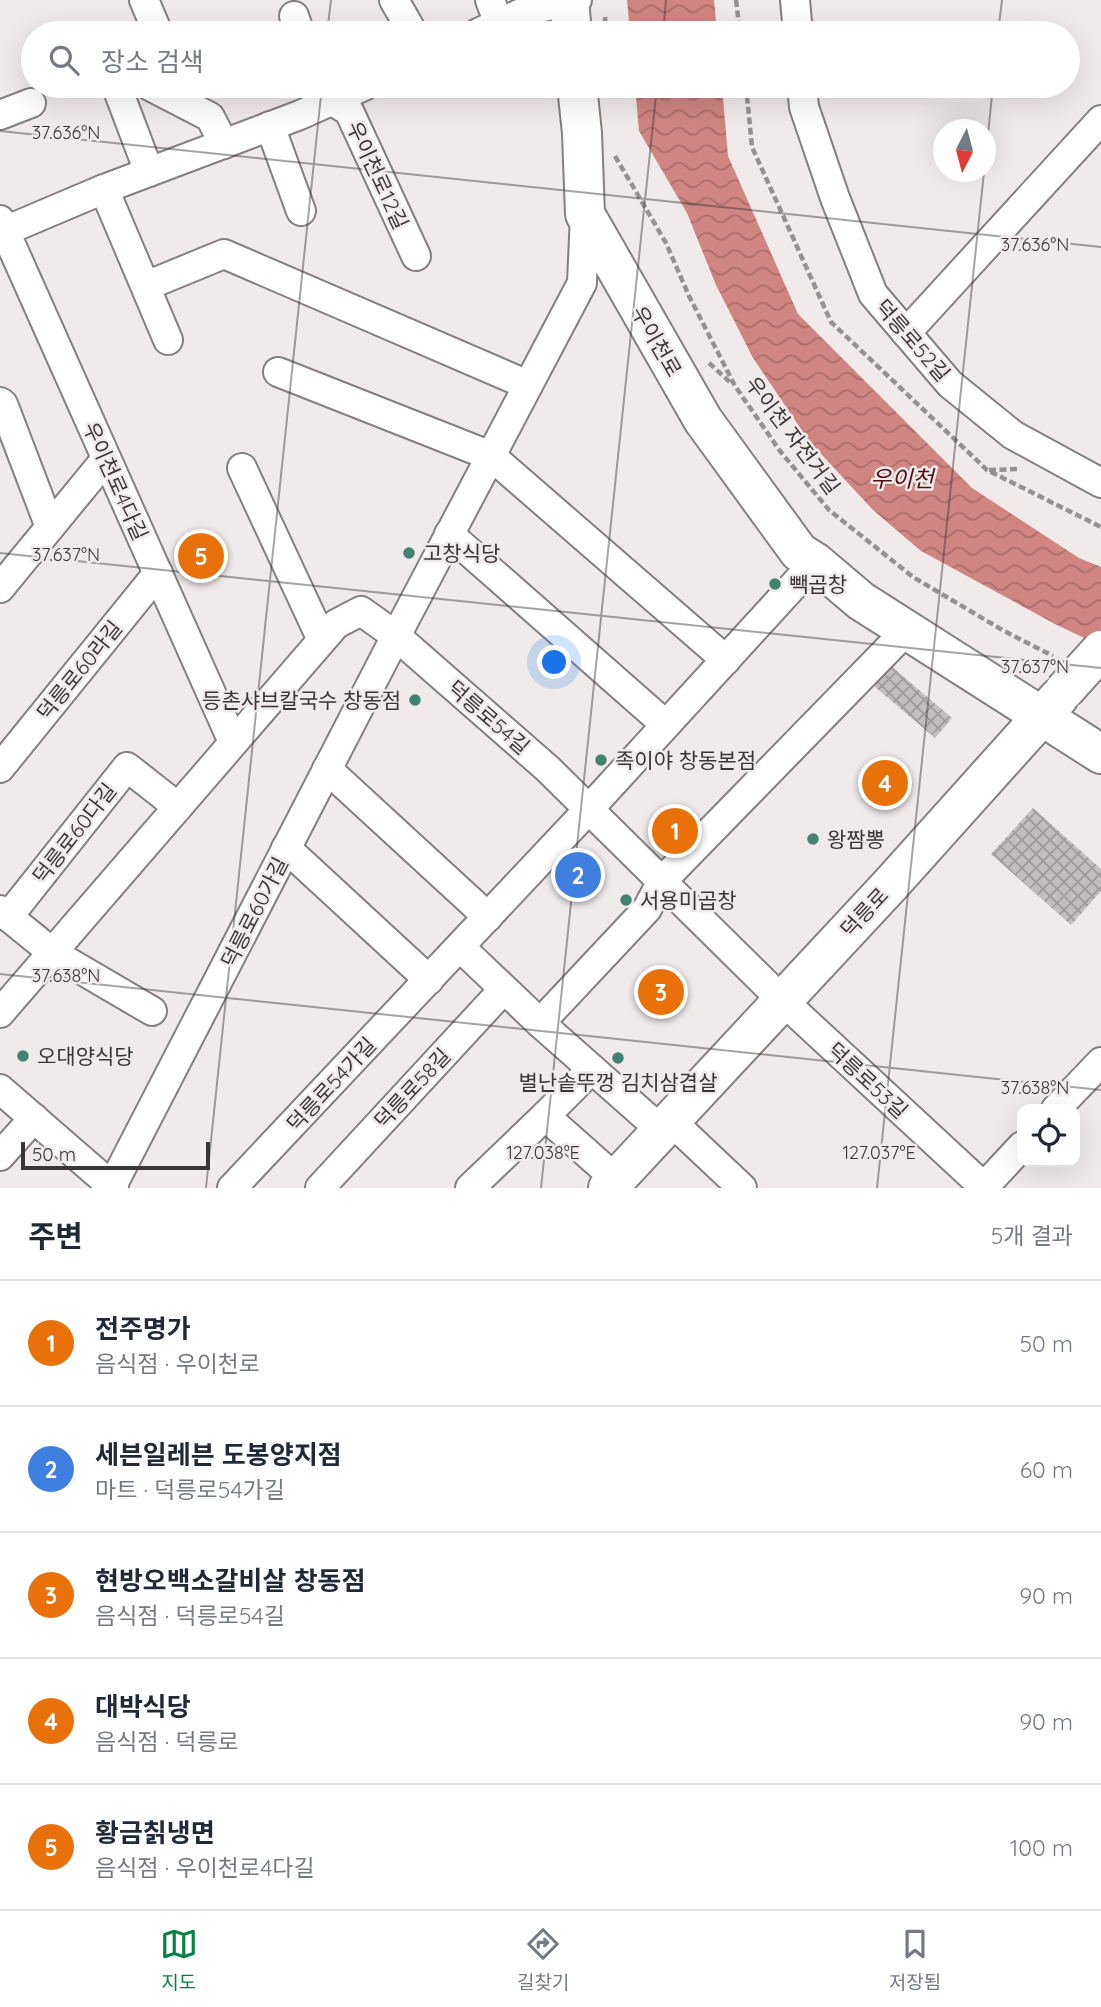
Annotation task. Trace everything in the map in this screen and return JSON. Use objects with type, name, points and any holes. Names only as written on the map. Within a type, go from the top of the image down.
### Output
[{"type":"street","points":[[144,0],[153,21]]},
{"type":"street","points":[[394,0],[406,21]]},
{"type":"street","points":[[569,0],[571,21]]},
{"type":"street","points":[[489,19],[577,0]]},
{"type":"street","points":[[795,0],[797,21]]},
{"type":"street","points":[[125,98],[149,172]]},
{"type":"street","points":[[173,98],[210,117],[224,144]]},
{"type":"street","name":"우이천로12길","points":[[1,228],[270,126],[317,98]]},
{"type":"street","name":"우이천로12길","points":[[332,98],[349,111],[416,256]]},
{"type":"street","name":"우이천로","points":[[578,98],[585,214],[703,420],[799,552],[861,601],[906,631],[1057,690],[1101,754]]},
{"type":"street","name":"덕릉로52길","points":[[803,98],[835,198],[873,294],[950,384],[1013,435],[1101,483]]},
{"type":"street","points":[[0,115],[31,103]]},
{"type":"street","points":[[906,333],[1101,120]]},
{"type":"street","points":[[270,126],[301,211]]},
{"type":"street","points":[[104,189],[168,340]]},
{"type":"street","points":[[0,1013],[336,624],[360,611],[396,636],[582,283],[585,214]]},
{"type":"street","name":"우이천로4다길","points":[[1,228],[233,742]]},
{"type":"street","points":[[146,286],[224,254],[528,385]]},
{"type":"street","points":[[582,283],[597,281],[613,284],[629,293]]},
{"type":"street","points":[[278,372],[491,456],[726,660]]},
{"type":"street","points":[[0,402],[50,527]]},
{"type":"street","points":[[0,588],[106,459]]},
{"type":"street","points":[[242,468],[322,640]]},
{"type":"street","points":[[449,534],[666,725]]},
{"type":"street","points":[[589,809],[815,562]]},
{"type":"street","name":"덕릉로60라길","points":[[0,768],[158,573]]},
{"type":"street","points":[[540,1023],[648,909],[662,881],[906,631]]},
{"type":"street","name":"덕릉로60가길","points":[[112,1187],[396,636]]},
{"type":"street","name":"덕릉로54길","points":[[396,636],[548,769],[782,1000]]},
{"type":"street","name":"덕릉로","points":[[545,1116],[612,1184],[892,883],[1057,690],[1101,650]]},
{"type":"street","name":"덕릉로60다길","points":[[152,1011],[52,953],[4,913],[127,767],[178,807]]},
{"type":"street","points":[[327,769],[488,917]]},
{"type":"street","name":"덕릉로54가길","points":[[232,1188],[589,809]]},
{"type":"street","points":[[286,848],[429,980]]},
{"type":"street","points":[[460,947],[592,1069],[666,1125],[742,1188]]},
{"type":"street","name":"덕릉로58길","points":[[320,1188],[504,989]]},
{"type":"street","name":"덕릉로53길","points":[[782,1000],[984,1188]]},
{"type":"street","points":[[1061,1104],[1101,1062]]},
{"type":"street","points":[[470,1188],[592,1069]]},
{"type":"street","points":[[0,1088],[112,1187]]},
{"type":"street","points":[[0,1156],[34,1118]]},
{"type":"street","points":[[984,1188],[1017,1152]]},
{"type":"path","points":[[736,0],[739,21]]},
{"type":"path","name":"우이천 자전거길","points":[[614,144],[615,156],[666,243],[689,296],[735,386],[780,451],[829,510],[913,577],[1004,631],[1057,690]]},
{"type":"water","points":[[627,0],[714,0],[716,21],[629,21]]},
{"type":"water","name":"우이천","points":[[636,98],[723,98],[728,156],[798,314],[972,488],[1079,558],[1101,567],[1101,646],[921,551],[873,510],[809,441],[753,358],[716,285],[687,213],[639,131]]},
{"type":"building","points":[[891,666],[952,718],[935,738],[874,686]]},
{"type":"building","points":[[1033,808],[1101,869],[1101,891],[1071,925],[991,854]]},
{"type":"place","name":"고창식당","points":[[409,553]]},
{"type":"place","name":"황금칡냉면","points":[[201,556]]},
{"type":"place","name":"빽곱창","points":[[775,584]]},
{"type":"place","name":"등촌샤브칼국수 창동점","points":[[415,700]]},
{"type":"place","name":"족이야 창동본점","points":[[601,760]]},
{"type":"place","name":"대박식당","points":[[885,783]]},
{"type":"place","name":"전주명가","points":[[675,831]]},
{"type":"place","name":"왕짬뽕","points":[[813,839]]},
{"type":"place","name":"세븐일레븐 도봉양지점","points":[[578,875]]},
{"type":"place","name":"서용미곱창","points":[[626,900]]},
{"type":"place","name":"현방오백소갈비살 창동점","points":[[661,992]]},
{"type":"place","name":"오대양식당","points":[[23,1056]]},
{"type":"place","name":"별난솥뚜껑 김치삼겹살","points":[[618,1058]]}]
